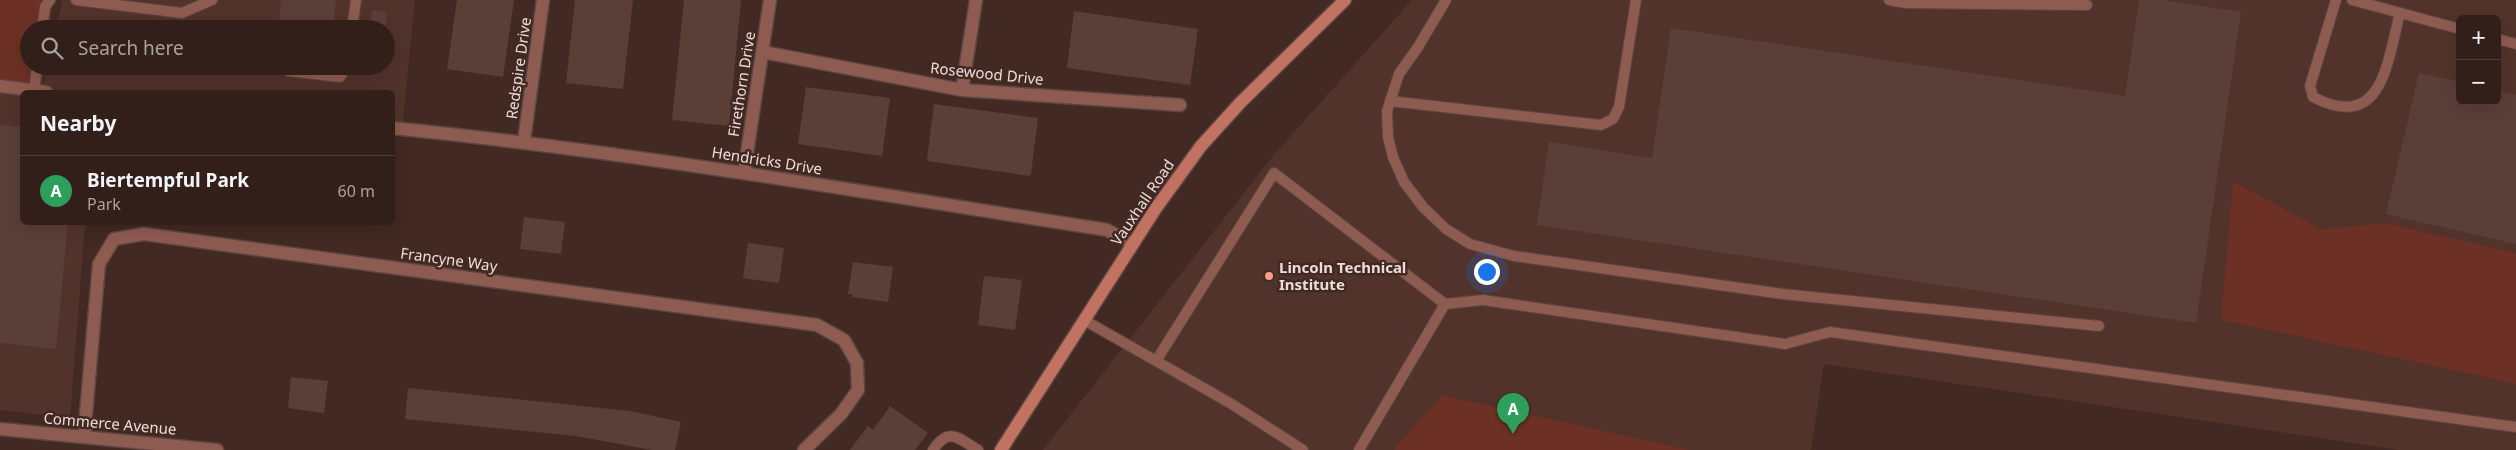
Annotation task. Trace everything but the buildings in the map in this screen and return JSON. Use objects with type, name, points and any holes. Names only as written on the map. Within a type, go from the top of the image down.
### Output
[{"type":"street","name":"Redspire Drive","points":[[524,141],[544,0]]},
{"type":"street","name":"Firethorn Drive","points":[[744,173],[770,0]]},
{"type":"street","points":[[962,90],[976,0]]},
{"type":"street","name":"Vauxhall Road","points":[[1001,450],[1133,244],[1201,146],[1240,103],[1345,0]]},
{"type":"street","name":"Rosewood Drive","points":[[763,52],[962,90],[1180,105]]},
{"type":"street","points":[[0,86],[27,90]]},
{"type":"street","name":"Hendricks Drive","points":[[395,128],[524,141],[744,173],[1107,230],[1133,244]]},
{"type":"street","name":"Francyne Way","points":[[84,437],[99,264],[114,239],[144,234],[817,325],[844,340],[857,363],[858,390],[841,414],[804,450]]},
{"type":"street","name":"Commerce Avenue","points":[[0,429],[217,450]]},
{"type":"lane","points":[[43,20],[45,7],[50,0]]},
{"type":"lane","points":[[76,0],[182,13],[212,0]]},
{"type":"lane","points":[[353,20],[356,0]]},
{"type":"lane","points":[[1446,0],[1418,47],[1399,74],[1387,112],[1388,137],[1393,157],[1404,182],[1423,207],[1446,229],[1470,244],[1488,250],[1783,294],[2099,326]]},
{"type":"lane","points":[[1390,101],[1601,126],[1613,119],[1619,108],[1636,0]]},
{"type":"lane","points":[[1889,0],[1906,3],[2087,5]]},
{"type":"lane","points":[[2336,0],[2310,86],[2313,97],[2344,108],[2358,107],[2371,97],[2381,84],[2400,13]]},
{"type":"lane","points":[[2352,0],[2456,28]]},
{"type":"lane","points":[[2501,40],[2516,44]]},
{"type":"lane","points":[[38,75],[40,90]]},
{"type":"lane","points":[[1156,361],[1274,172],[1445,304],[1483,300],[1785,344],[1830,332],[2516,427]]},
{"type":"lane","points":[[1359,450],[1445,304]]},
{"type":"lane","points":[[1084,320],[1230,403],[1303,450]]},
{"type":"lane","points":[[933,450],[939,440],[953,435],[978,450]]},
{"type":"shaded area","points":[[0,0],[53,0],[50,20],[20,20],[20,75],[44,75],[41,90],[0,85]]},
{"type":"shaded area","points":[[63,0],[415,0],[402,131],[395,130],[395,90],[20,90],[20,225],[85,225],[70,418],[0,410],[0,78],[43,84],[46,75],[395,75],[395,20],[58,20]]},
{"type":"shaded area","points":[[1412,0],[2516,0],[2516,253],[2386,223],[2321,229],[2233,181],[2221,320],[2516,384],[2516,450],[2400,450],[1824,364],[1811,450],[1691,450],[1442,395],[1398,450],[1043,450],[1273,156]]},
{"type":"shaded area","points":[[2233,181],[2321,229],[2386,223],[2516,253],[2516,384],[2221,320]]},
{"type":"shaded area","points":[[1442,395],[1691,450],[1394,450]]},
{"type":"place","name":"Lincoln Technical Institute","points":[[1269,276]]},
{"type":"place","name":"Biertempful Park","points":[[1513,434]]}]
